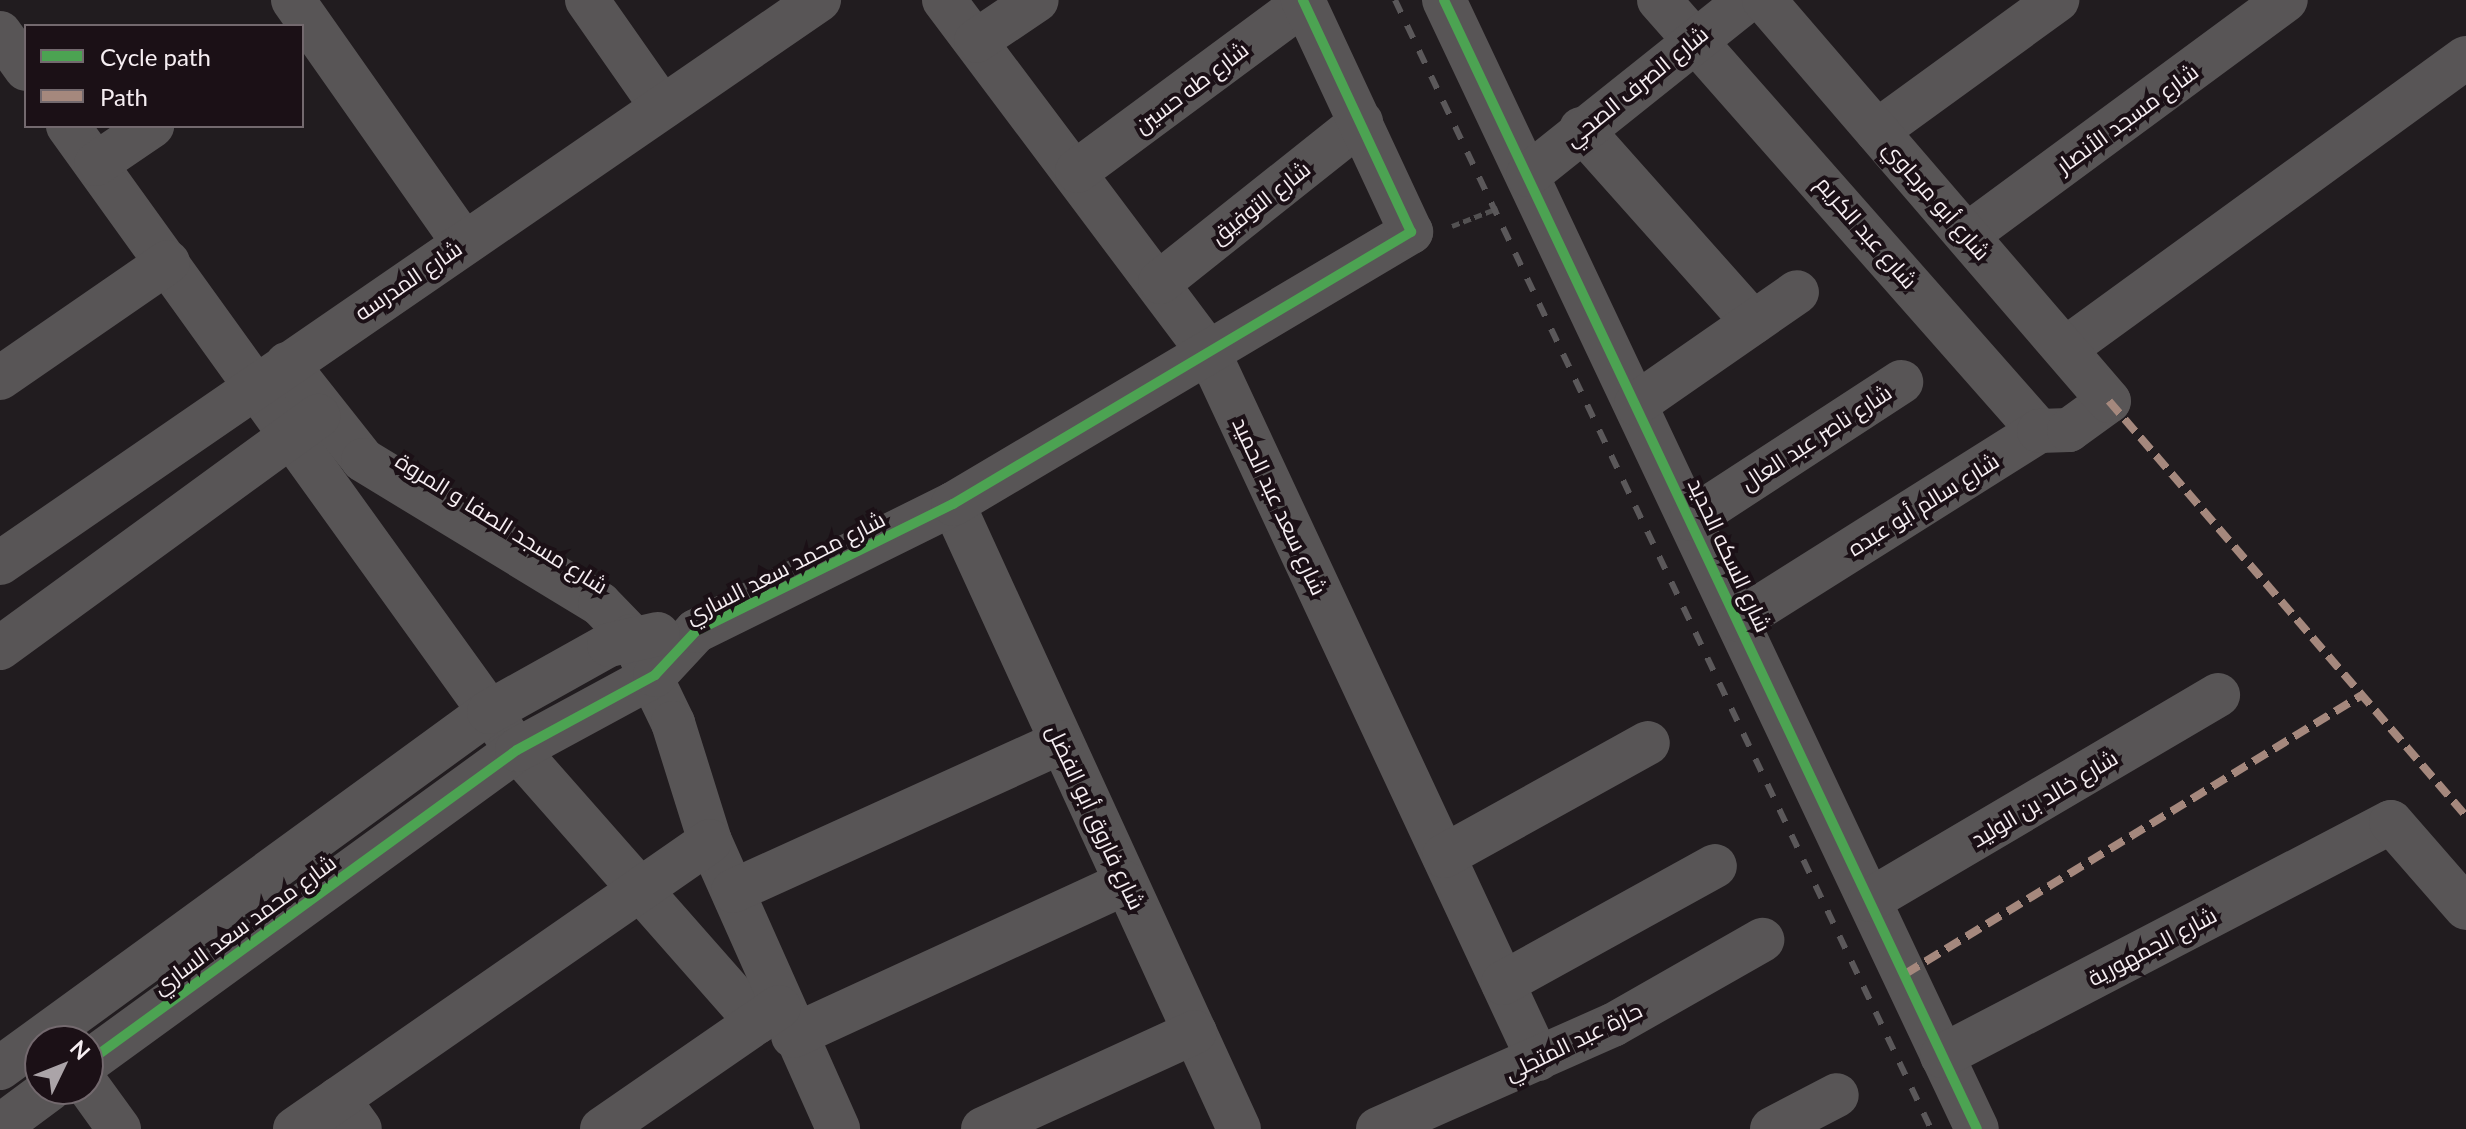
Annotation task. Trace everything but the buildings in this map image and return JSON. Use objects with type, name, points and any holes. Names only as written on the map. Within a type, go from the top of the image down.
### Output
[{"type":"street","points":[[587,0],[662,107]]},
{"type":"street","name":"شارع المدرسه","points":[[0,563],[819,0]]},
{"type":"street","name":"شارع سعد عبد الحميد","points":[[944,0],[1077,171],[1209,353],[1538,1059]]},
{"type":"street","points":[[976,41],[1037,0]]},
{"type":"street","name":"شارع السكه الحديد","points":[[1444,0],[1515,190],[1636,404],[1977,1129]]},
{"type":"street","name":"شارع عبد الكريم","points":[[1659,0],[2039,431]]},
{"type":"street","name":"شارع الصرف الصحي","points":[[1515,190],[1581,129],[1690,38],[1747,0]]},
{"type":"street","name":"شارع أبو مرجاوي","points":[[1764,0],[2109,401]]},
{"type":"street","points":[[1877,131],[2057,0]]},
{"type":"street","name":"شارع مسجد الأنصار","points":[[1967,235],[2286,0]]},
{"type":"street","points":[[1304,1],[1361,122]]},
{"type":"street","name":"شارع طه حسين","points":[[1077,171],[1304,1]]},
{"type":"street","points":[[309,12],[464,243]]},
{"type":"street","points":[[0,33],[24,66]]},
{"type":"street","points":[[2065,349],[2466,58]]},
{"type":"street","name":"شارع محمد سعد الساري","points":[[104,1050],[517,750],[655,675],[696,631],[953,504],[1411,232],[1361,122]]},
{"type":"street","name":"شارع التوفيق","points":[[1160,282],[1361,122]]},
{"type":"street","points":[[69,128],[168,262],[272,374],[307,424],[489,712],[517,750],[639,890],[776,1022]]},
{"type":"street","points":[[96,164],[149,128]]},
{"type":"street","points":[[1581,129],[1753,322]]},
{"type":"street","points":[[0,378],[168,262]]},
{"type":"street","points":[[1636,404],[1797,292]]},
{"type":"street","name":"شارع ناصر عبد العال","points":[[1691,519],[1901,382]]},
{"type":"street","name":"شارع سالم أبو عبده","points":[[1739,620],[2039,431],[2069,430],[2109,401]]},
{"type":"street","points":[[0,648],[307,424]]},
{"type":"street","name":"شارع مسجد الصفا و المروة","points":[[307,424],[600,604],[631,636],[655,675],[710,841],[733,891],[776,1022],[838,1129]]},
{"type":"street","name":"شارع فاروق أبو الفضل","points":[[953,504],[1239,1129]]},
{"type":"street","name":"شارع محمد سعد الساري","points":[[68,1025],[489,712],[631,636],[696,631]]},
{"type":"street","name":"شارع خالد بن الوليد","points":[[1870,900],[2218,695]]},
{"type":"street","points":[[733,891],[1061,742]]},
{"type":"street","points":[[1444,856],[1648,743]]},
{"type":"street","name":"شارع الجمهورية","points":[[1942,1056],[2391,822],[2466,908]]},
{"type":"street","points":[[295,1129],[349,1114],[639,890],[710,841]]},
{"type":"street","points":[[1503,983],[1715,866]]},
{"type":"street","points":[[602,1129],[776,1022],[1126,883]]},
{"type":"street","name":"حارة عبد المتجلي","points":[[1400,1125],[1538,1059],[1762,940]]},
{"type":"street","points":[[983,1129],[1195,1032]]},
{"type":"street","name":"شارع محمد سعد الساري","points":[[0,1068],[24,1054]]},
{"type":"street","points":[[1772,1129],[1837,1095]]},
{"type":"street","points":[[0,1126],[28,1105]]},
{"type":"street","points":[[102,1105],[119,1129]]},
{"type":"path","points":[[1466,224],[1515,190]]},
{"type":"railway","points":[[1395,0],[1931,1129]]},
{"type":"marked path","points":[[2109,401],[2466,816]]},
{"type":"marked path","points":[[1905,974],[2362,695]]},
{"type":"cycle path","points":[[104,1050],[517,750],[655,675],[696,631],[953,504],[1411,232],[1303,0]]},
{"type":"cycle path","points":[[1444,0],[1977,1129]]}]
